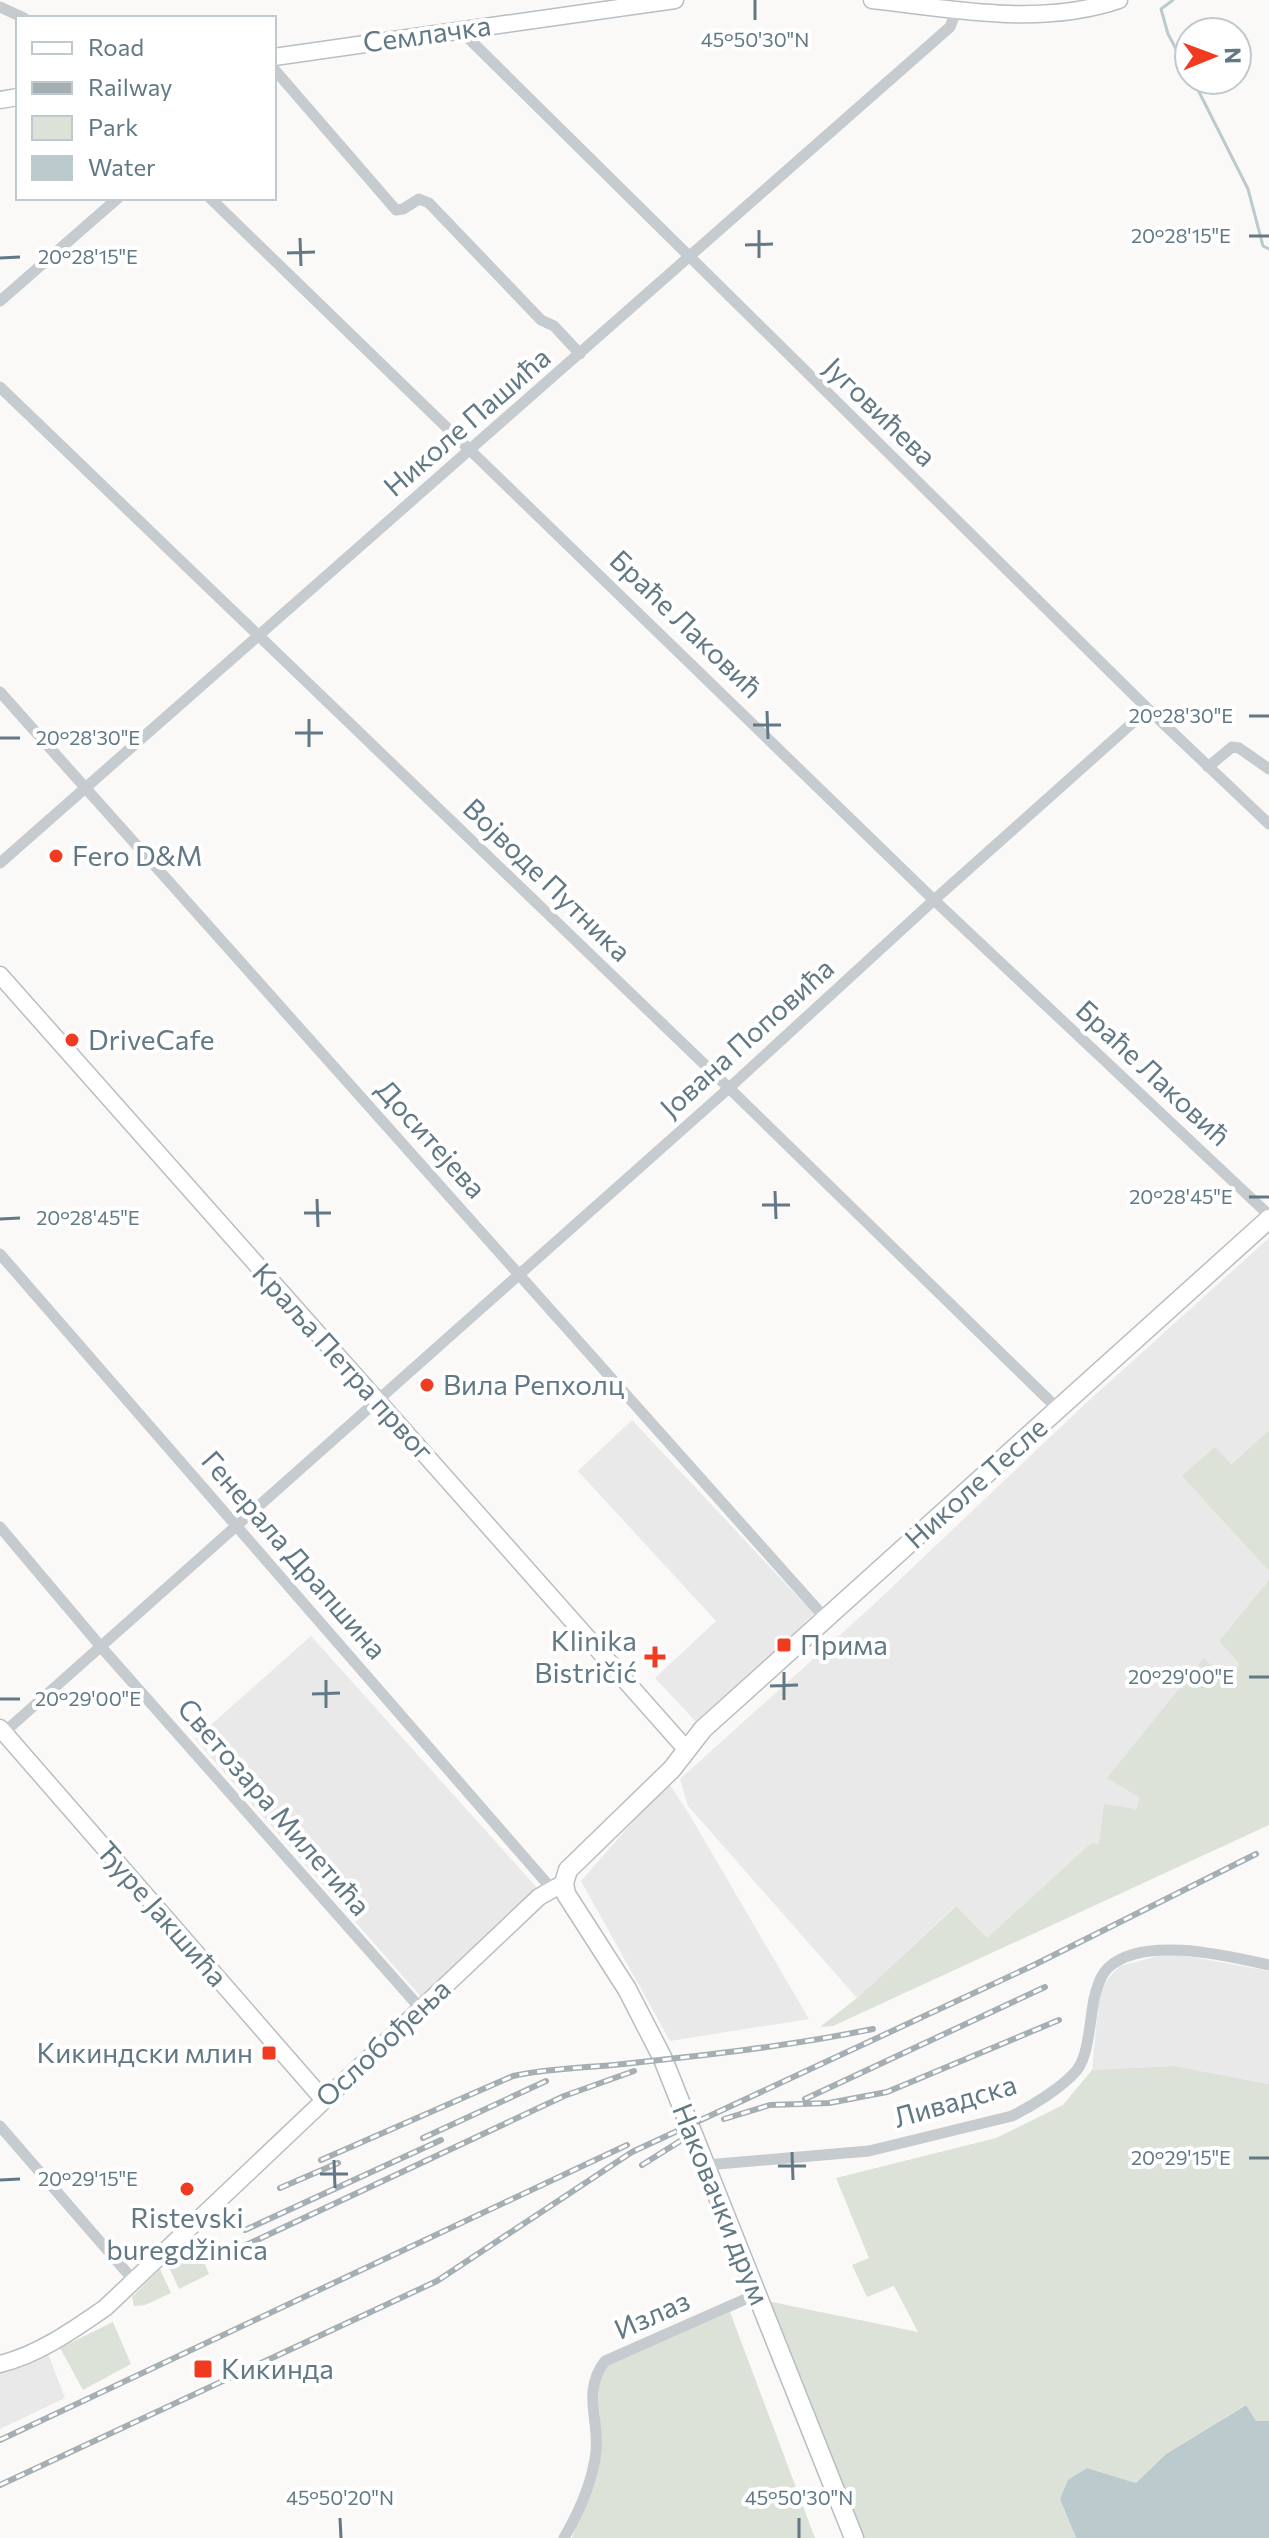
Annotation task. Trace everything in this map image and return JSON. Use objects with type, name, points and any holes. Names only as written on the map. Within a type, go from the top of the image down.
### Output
[{"type":"main road","name":"Семлачка","points":[[276,57],[675,0]]},
{"type":"main road","points":[[872,0],[957,9],[1049,13],[1080,10],[1119,0]]},
{"type":"main road","name":"Краља Петра првог","points":[[0,975],[686,1749]]},
{"type":"main road","name":"Николе Тесле","points":[[686,1749],[703,1729],[1269,1217]]},
{"type":"main road","name":"Ђуре Јакшића","points":[[1,1732],[323,2099]]},
{"type":"main road","name":"Ослобођења","points":[[0,2364],[30,2353],[70,2332],[135,2282],[323,2099],[557,1886],[568,1870],[672,1769],[686,1749]]},
{"type":"main road","name":"Наковачки друм","points":[[557,1886],[569,1899],[649,2028],[854,2538]]},
{"type":"street","points":[[0,7],[20,16]]},
{"type":"street","name":"Николе Пашића","points":[[0,863],[690,259],[950,27],[957,9]]},
{"type":"street","name":"Југовићева","points":[[460,30],[1148,709],[1269,824]]},
{"type":"street","points":[[276,71],[396,210],[419,199],[429,203],[541,320],[554,326],[580,354]]},
{"type":"street","points":[[0,301],[116,200]]},
{"type":"street","name":"Браће Лаковић","points":[[212,200],[934,900],[1269,1217]]},
{"type":"street","name":"Војводе Путника","points":[[0,387],[1058,1409]]},
{"type":"street","name":"Доситејева","points":[[0,692],[825,1618]]},
{"type":"street","name":"Јована Поповића","points":[[1,1732],[102,1648],[1148,709]]},
{"type":"street","points":[[1208,767],[1232,747],[1239,748],[1269,769]]},
{"type":"street","name":"Генерала Драпшина","points":[[0,1254],[557,1886]]},
{"type":"street","name":"Светозара Милетића","points":[[0,1527],[102,1648],[420,2008]]},
{"type":"street","name":"Ливадска","points":[[706,2165],[869,2151],[1012,2116],[1029,2108],[1078,2069],[1102,1975],[1118,1960],[1131,1954],[1167,1950],[1222,1955],[1269,1965]]},
{"type":"street","points":[[0,2126],[135,2282]]},
{"type":"street","name":"Излаз","points":[[564,2538],[591,2479],[596,2448],[593,2379],[605,2361],[757,2294]]},
{"type":"shaded area","points":[[1269,1238],[1269,1430],[1230,1464],[1183,1476],[1269,1571],[1269,1580],[1219,1641],[1239,1664],[1227,1682],[1205,1659],[1108,1778],[1140,1798],[1136,1809],[1099,1845],[1091,1843],[986,1939],[955,1906],[857,1998],[688,1806],[680,1779],[871,1607],[1084,1405]]},
{"type":"shaded area","points":[[632,1420],[814,1614],[698,1724],[655,1678],[716,1621],[578,1471]]},
{"type":"shaded area","points":[[311,1636],[538,1889],[422,1998],[195,1739]]},
{"type":"shaded area","points":[[668,1782],[809,2019],[670,2041],[581,1881]]},
{"type":"shaded area","points":[[1170,1953],[1269,1971],[1269,2084],[1174,2066],[1092,2070],[1100,1987],[1120,1966]]},
{"type":"shaded area","points":[[47,2351],[65,2398],[0,2429],[0,2372]]},
{"type":"green space","points":[[1269,1430],[1269,1571],[1182,1476],[1215,1447],[1231,1464]]},
{"type":"green space","points":[[1269,1580],[1269,1825],[833,2026],[820,2027],[857,1998],[956,1906],[987,1938],[1091,1843],[1099,1844],[1104,1804],[1136,1809],[1140,1798],[1107,1778],[1204,1658],[1228,1682],[1239,1664],[1219,1641]]},
{"type":"green space","points":[[1174,2066],[1269,2084],[1269,2421],[1256,2421],[1245,2405],[1166,2454],[1136,2483],[1087,2468],[1060,2499],[1076,2538],[860,2538],[767,2301],[918,2332],[894,2286],[867,2297],[852,2265],[869,2258],[836,2178],[996,2138],[1063,2105],[1092,2070]]},
{"type":"green space","points":[[197,2245],[209,2274],[179,2289],[168,2265],[191,2246]]},
{"type":"green space","points":[[160,2269],[171,2293],[145,2305],[134,2306],[132,2297]]},
{"type":"green space","points":[[730,2312],[815,2538],[572,2538],[601,2451],[598,2382],[608,2365]]},
{"type":"green space","points":[[113,2322],[131,2364],[83,2390],[60,2348]]},
{"type":"water","points":[[1246,2405],[1256,2421],[1269,2421],[1269,2538],[1076,2538],[1060,2499],[1068,2480],[1087,2468],[1136,2483],[1166,2454]]},
{"type":"waterway","points":[[1173,0],[1161,9],[1173,43]]},
{"type":"waterway","points":[[1201,96],[1248,189],[1263,246],[1269,249]]},
{"type":"railway","points":[[0,2485],[437,2281],[632,2152],[1034,1965],[1256,1854]]},
{"type":"railway","points":[[805,2099],[1045,1987]]},
{"type":"railway","points":[[724,2119],[770,2105],[829,2103],[887,2092],[1059,2020]]},
{"type":"railway","points":[[321,2160],[513,2076],[748,2050],[873,2029]]},
{"type":"railway","points":[[244,2246],[564,2096],[634,2071]]},
{"type":"railway","points":[[423,2138],[546,2081]]},
{"type":"railway","points":[[642,2165],[685,2138]]},
{"type":"railway","points":[[245,2230],[441,2140]]},
{"type":"railway","points":[[0,2440],[627,2145]]},
{"type":"railway","points":[[280,2188],[338,2163]]},
{"type":"place","name":"Fero D&M","points":[[56,856]]},
{"type":"place","name":"DriveCafe","points":[[72,1040]]},
{"type":"place","name":"Вила Репхолц","points":[[427,1385]]},
{"type":"place","name":"Прима","points":[[784,1645]]},
{"type":"place","name":"Klinika Bistričić","points":[[655,1657]]},
{"type":"place","name":"Кикиндски млин","points":[[269,2053]]},
{"type":"place","name":"Ristevski buregdžinica","points":[[187,2189]]},
{"type":"place","name":"Кикинда","points":[[203,2369]]}]
